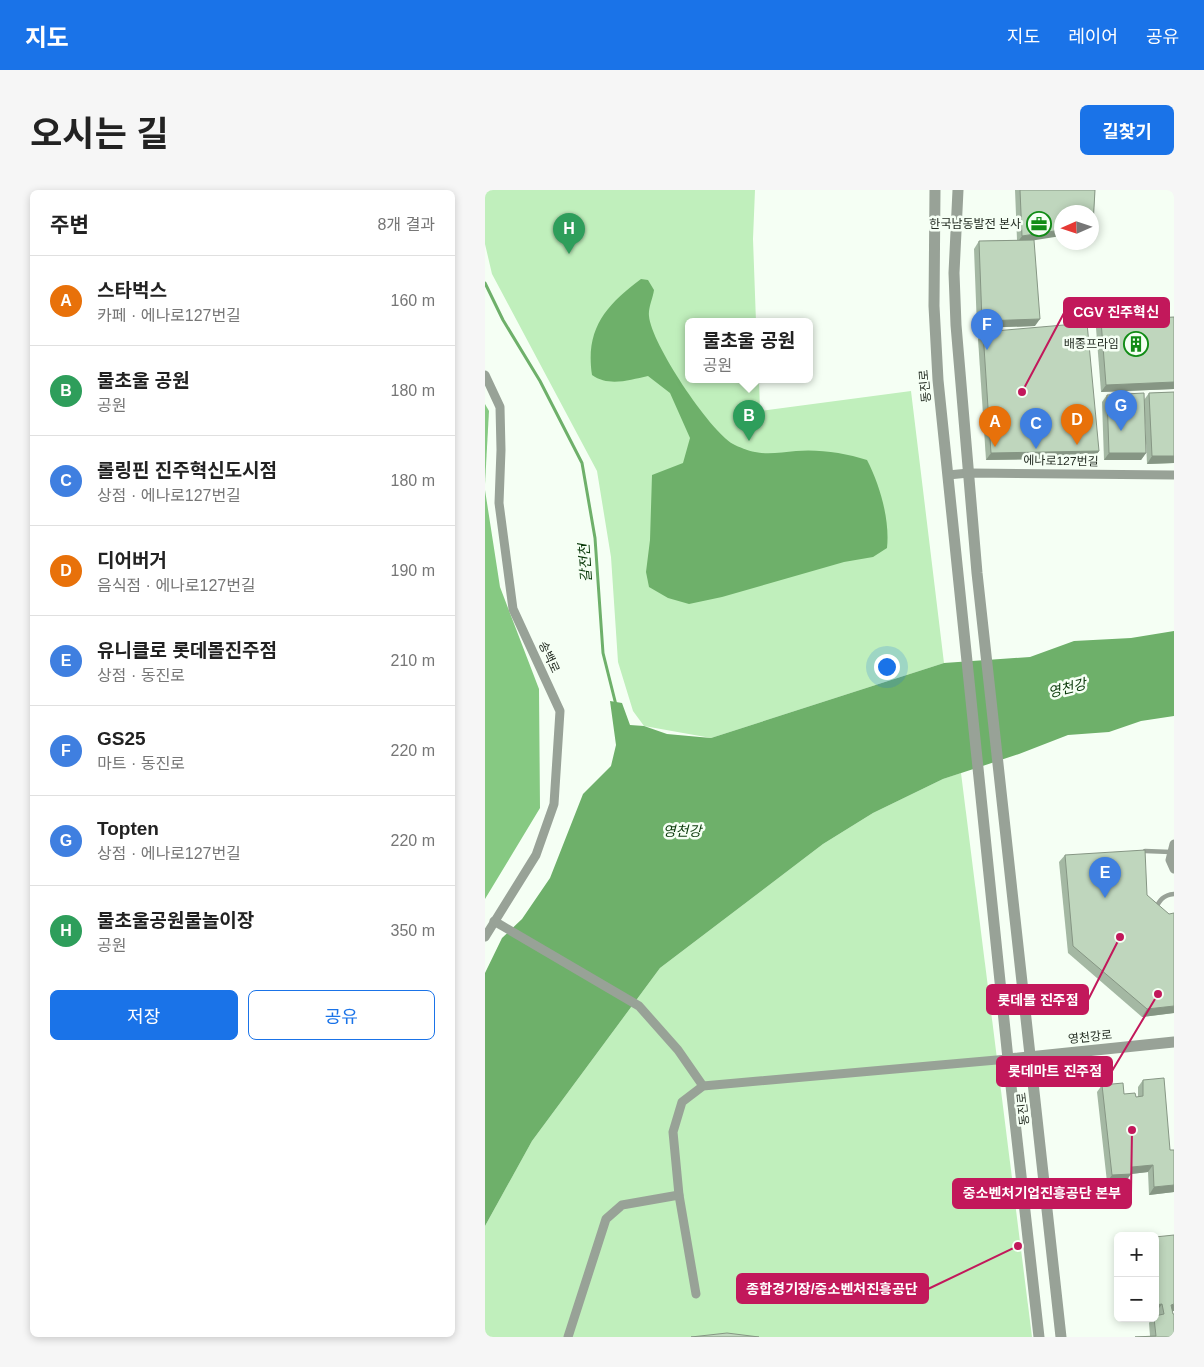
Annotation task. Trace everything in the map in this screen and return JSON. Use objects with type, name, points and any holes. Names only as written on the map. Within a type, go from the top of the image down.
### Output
[{"type":"street","name":"동진로","points":[[935,190],[933,306],[938,380],[1008,1059],[1039,1337]]},
{"type":"street","points":[[957,190],[954,273],[956,325],[969,473]]},
{"type":"street","name":"송백로","points":[[485,375],[500,408],[499,504],[513,609],[560,711],[554,804],[536,855],[493,921],[485,937]]},
{"type":"street","name":"동진로","points":[[969,473],[991,716],[1009,849],[1061,1337]]},
{"type":"street","name":"에나로127번길","points":[[948,475],[969,473],[1174,475]]},
{"type":"street","points":[[1172,848],[1170,860],[1174,869]]},
{"type":"street","points":[[493,921],[639,1006],[678,1050],[703,1086]]},
{"type":"street","name":"영천강로","points":[[1008,1059],[1174,1042]]},
{"type":"street","points":[[696,1294],[679,1195],[673,1132],[682,1102],[703,1086],[1008,1059]]},
{"type":"street","points":[[568,1337],[606,1220],[622,1205],[679,1195]]},
{"type":"lane","points":[[1145,851],[1172,848]]},
{"type":"lane","points":[[1153,912],[1160,899],[1174,893]]},
{"type":"shaded area","points":[[485,190],[755,190],[753,239],[756,318],[685,318],[685,383],[759,383],[760,411],[911,391],[944,663],[711,738],[644,726],[633,711],[618,662],[611,557],[597,471],[492,274],[485,244]]},
{"type":"shaded area","points":[[485,404],[489,411],[485,484]]},
{"type":"shaded area","points":[[485,490],[500,587],[539,689],[540,808],[485,899]]},
{"type":"shaded area","points":[[961,773],[1032,1337],[485,1337],[485,1226],[532,1141],[660,968],[823,844],[873,813],[943,779]]},
{"type":"water","points":[[641,279],[648,280],[654,290],[649,310],[652,329],[670,365],[710,422],[733,444],[760,453],[823,451],[867,460],[883,503],[888,537],[887,548],[873,557],[844,562],[722,597],[689,604],[668,598],[649,587],[646,572],[650,540],[652,475],[683,463],[690,438],[670,393],[648,376],[619,382],[599,379],[592,375],[591,359],[595,331],[601,320],[608,309]]},
{"type":"water","name":"영천강","points":[[1174,631],[1174,716],[1141,721],[1109,732],[1068,735],[1019,754],[943,779],[873,813],[823,844],[660,968],[532,1141],[485,1226],[485,973],[502,938],[522,919],[550,878],[583,794],[611,766],[616,745],[610,701],[622,703],[630,725],[644,726],[667,734],[711,738],[944,663],[1030,657],[1074,641],[1131,638]]},
{"type":"building","name":"한국남동발전 본사","points":[[1020,190],[1095,190],[1094,205],[1054,205],[1054,231],[1022,236]]},
{"type":"building","points":[[1034,240],[1040,319],[982,321],[979,241]]},
{"type":"building","name":"배종프라임","points":[[1174,317],[1174,382],[1106,385],[1101,321]]},
{"type":"building","points":[[1087,323],[1099,451],[991,453],[983,332]]},
{"type":"building","points":[[1174,392],[1174,456],[1152,456],[1149,393]]},
{"type":"building","points":[[1144,393],[1146,453],[1109,453],[1107,395]]},
{"type":"building","points":[[1145,850],[1147,895],[1169,914],[1174,913],[1174,1006],[1147,1009],[1073,946],[1065,855]]},
{"type":"building","points":[[1164,1078],[1170,1150],[1174,1150],[1174,1185],[1154,1187],[1153,1165],[1132,1167],[1131,1174],[1112,1175],[1102,1085],[1123,1083],[1124,1094],[1135,1093],[1136,1097],[1143,1096],[1143,1080]]},
{"type":"building","points":[[1174,1235],[1174,1304],[1171,1305],[1174,1314],[1174,1337],[1135,1337],[1156,1336],[1154,1322],[1159,1322],[1159,1315],[1164,1314],[1162,1304],[1159,1304],[1159,1237]]},
{"type":"building","points":[[727,1333],[759,1337],[691,1337]]},
{"type":"waterway","name":"갈전천","points":[[485,283],[503,320],[540,381],[582,463],[595,538],[603,653],[616,705]]},
{"type":"place","name":"한국남동발전 본사","points":[[1039,224]]},
{"type":"place","name":"물초울공원물놀이장","points":[[569,254]]},
{"type":"place","name":"배종프라임","points":[[1136,344]]},
{"type":"place","name":"GS25","points":[[987,350]]},
{"type":"place","name":"CGV 진주혁신","points":[[1022,392]]},
{"type":"place","name":"Topten","points":[[1121,431]]},
{"type":"place","name":"물초울 공원","points":[[749,441]]},
{"type":"place","name":"디어버거","points":[[1077,445]]},
{"type":"place","name":"스타벅스","points":[[995,447]]},
{"type":"place","name":"롤링핀 진주혁신도시점","points":[[1036,449]]},
{"type":"place","name":"유니클로 롯데몰진주점","points":[[1105,898]]},
{"type":"place","name":"롯데몰 진주점","points":[[1120,937]]},
{"type":"place","name":"롯데마트 진주점","points":[[1158,994]]},
{"type":"place","name":"중소벤처기업진흥공단 본부","points":[[1132,1130]]},
{"type":"place","name":"종합경기장/중소벤처진흥공단","points":[[1018,1246]]}]
